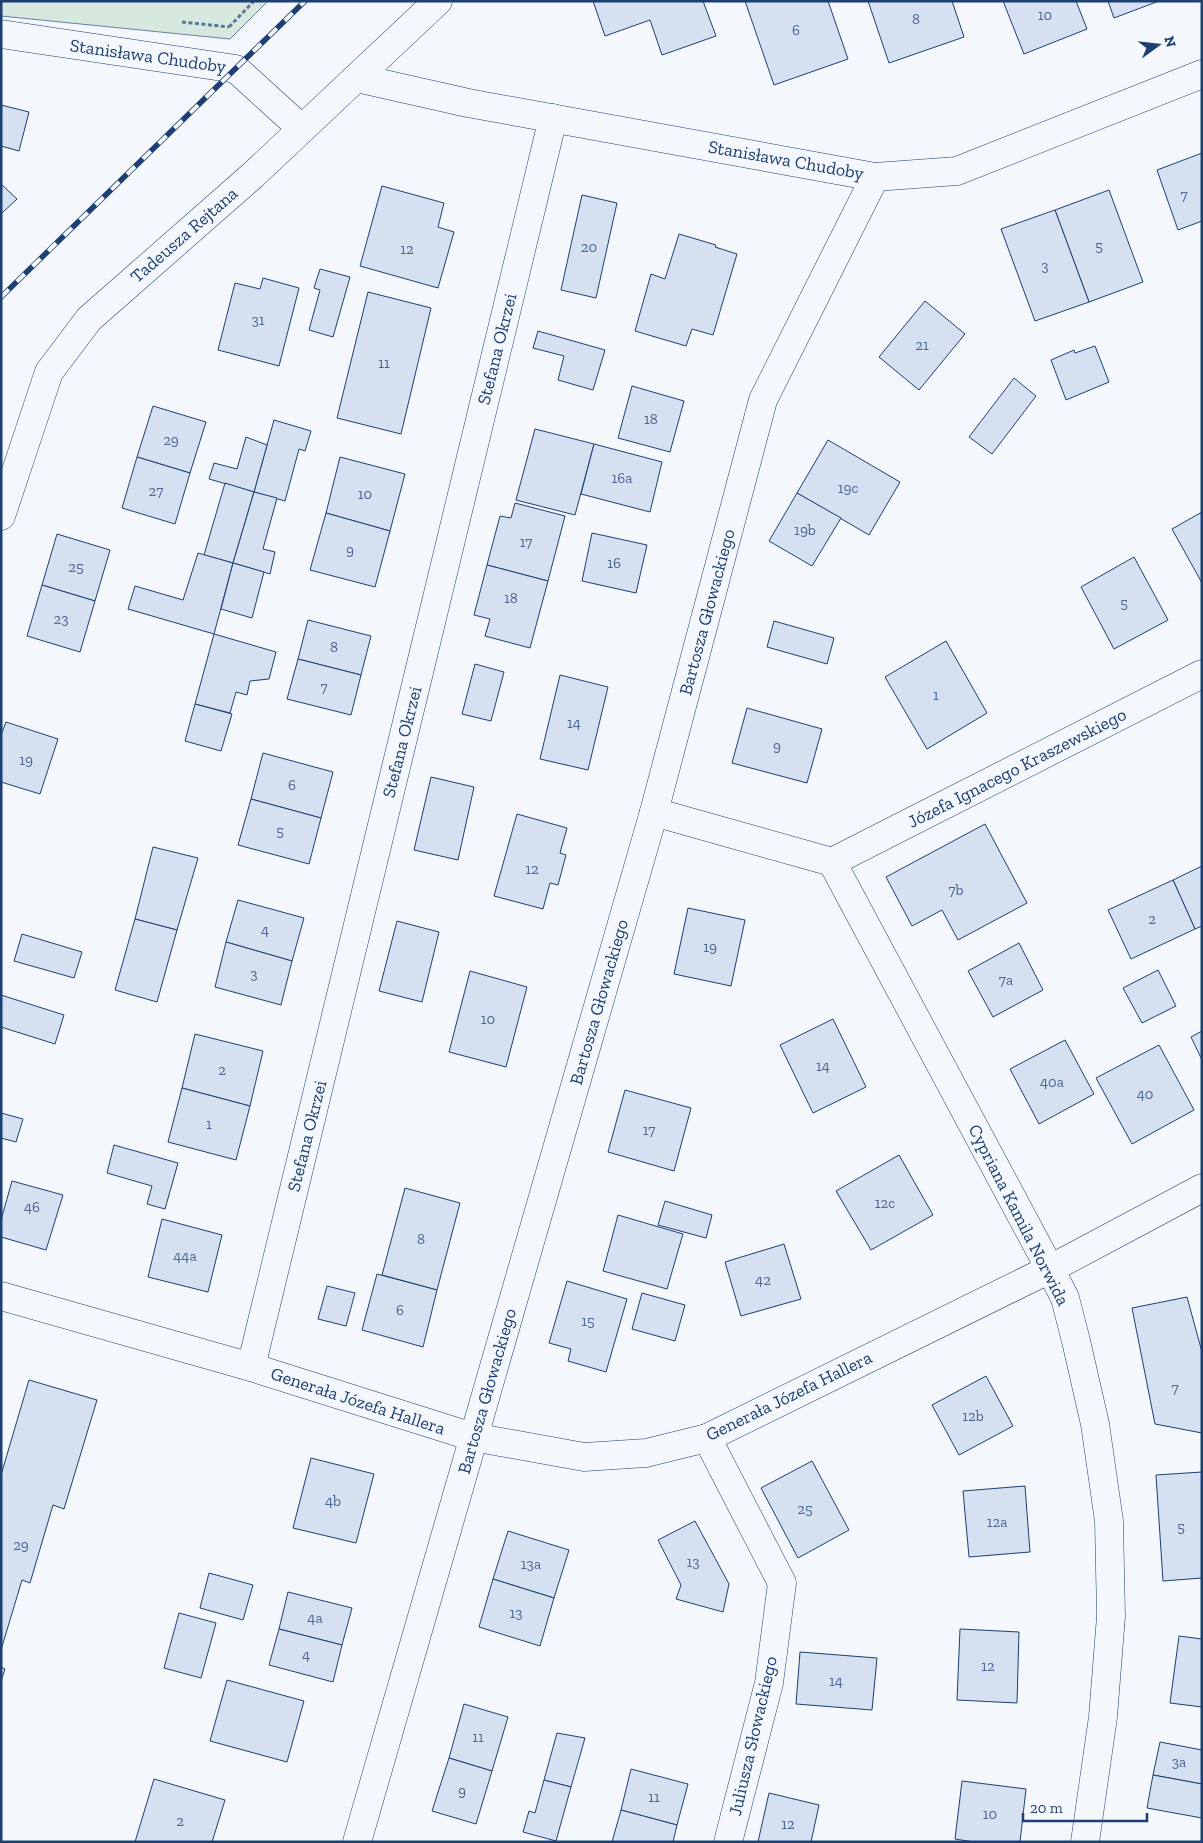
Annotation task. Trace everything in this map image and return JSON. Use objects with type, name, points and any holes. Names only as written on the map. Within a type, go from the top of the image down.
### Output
[{"type":"street","name":"Tadeusza Rejtana","points":[[1,516],[49,372],[89,319],[253,175],[438,1]]},
{"type":"street","name":"Stanisława Chudoby","points":[[1,34],[236,69],[302,129]]},
{"type":"street","name":"Stanisława Chudoby","points":[[357,78],[468,103],[876,177],[958,172],[1202,74]]},
{"type":"street","name":"Stefana Okrzei","points":[[251,1367],[553,118]]},
{"type":"street","name":"Bartosza Głowackiego","points":[[357,1842],[654,812],[763,400],[876,177]]},
{"type":"street","name":"Józefa Ignacego Kraszewskiego","points":[[832,862],[1202,674]]},
{"type":"street","points":[[654,812],[832,862]]},
{"type":"street","name":"Cypriana Kamila Norwida","points":[[832,862],[1065,1298],[1095,1424],[1109,1521],[1111,1616],[1103,1717],[1085,1842]]},
{"type":"street","name":"Generała Józefa Hallera","points":[[1,1296],[251,1367],[473,1437],[584,1457],[646,1453],[706,1438],[1050,1268],[1202,1188]]},
{"type":"street","name":"Juliusza Słowackiego","points":[[706,1438],[782,1583],[769,1683],[728,1842]]},
{"type":"shaded area","points":[[1,1],[268,1],[230,39],[1,16]]},
{"type":"building","points":[[593,1],[703,1],[716,36],[662,55],[650,20],[605,36]]},
{"type":"building","points":[[745,1],[828,1],[848,59],[774,85]]},
{"type":"building","points":[[868,1],[952,1],[964,37],[889,63]]},
{"type":"building","points":[[1003,1],[1076,1],[1087,29],[1024,54]]},
{"type":"building","points":[[1108,1],[1159,1],[1114,18]]},
{"type":"building","points":[[1,105],[29,112],[19,151],[1,146]]},
{"type":"building","points":[[1202,153],[1202,221],[1178,230],[1157,170]]},
{"type":"building","points":[[1,184],[17,199],[1,214]]},
{"type":"building","points":[[382,186],[444,203],[438,227],[454,232],[438,288],[360,266]]},
{"type":"building","points":[[1109,190],[1143,282],[1089,302],[1055,210]]},
{"type":"building","points":[[582,195],[617,203],[596,298],[561,290]]},
{"type":"building","points":[[1055,210],[1089,302],[1035,321],[1001,229]]},
{"type":"building","points":[[679,234],[716,245],[715,247],[737,254],[713,335],[692,329],[686,346],[635,331],[651,274],[665,279]]},
{"type":"building","points":[[320,269],[350,277],[333,337],[309,330],[320,290],[314,288]]},
{"type":"building","points":[[263,278],[299,288],[279,366],[218,350],[235,283],[260,289]]},
{"type":"building","points":[[368,292],[431,308],[401,434],[337,418]]},
{"type":"building","points":[[925,301],[965,334],[919,390],[879,357]]},
{"type":"building","points":[[538,331],[605,350],[593,390],[558,380],[564,356],[533,348]]},
{"type":"building","points":[[1095,346],[1109,382],[1066,400],[1051,360],[1074,350],[1075,353]]},
{"type":"building","points":[[1014,378],[1036,396],[992,454],[969,437]]},
{"type":"building","points":[[632,386],[684,401],[670,452],[618,438]]},
{"type":"building","points":[[153,406],[206,422],[190,473],[137,457]]},
{"type":"building","points":[[274,420],[311,431],[305,451],[299,449],[285,501],[254,492]]},
{"type":"building","points":[[535,429],[594,444],[575,515],[516,500]]},
{"type":"building","points":[[246,437],[267,445],[254,492],[209,479],[214,463],[237,469]]},
{"type":"building","points":[[828,440],[900,482],[869,535],[797,493]]},
{"type":"building","points":[[594,444],[662,462],[650,512],[581,494]]},
{"type":"building","points":[[137,457],[190,473],[175,524],[122,508]]},
{"type":"building","points":[[340,457],[405,474],[390,531],[326,513]]},
{"type":"building","points":[[225,483],[254,492],[233,563],[204,555]]},
{"type":"building","points":[[254,492],[277,498],[263,549],[275,552],[270,574],[233,563]]},
{"type":"building","points":[[797,493],[841,518],[812,566],[769,541]]},
{"type":"building","points":[[515,503],[565,516],[548,581],[487,565],[500,516],[511,518]]},
{"type":"building","points":[[1202,512],[1202,583],[1172,529]]},
{"type":"building","points":[[326,513],[390,531],[375,587],[310,570]]},
{"type":"building","points":[[592,533],[647,545],[636,593],[582,581]]},
{"type":"building","points":[[57,534],[110,550],[95,601],[42,585]]},
{"type":"building","points":[[198,553],[233,563],[214,634],[128,609],[135,586],[183,600]]},
{"type":"building","points":[[1134,557],[1168,620],[1114,649],[1081,587]]},
{"type":"building","points":[[233,563],[264,572],[252,618],[221,609]]},
{"type":"building","points":[[487,565],[548,581],[530,648],[485,636],[490,619],[474,615]]},
{"type":"building","points":[[42,585],[95,601],[80,652],[27,636]]},
{"type":"building","points":[[308,620],[371,636],[361,675],[298,659]]},
{"type":"building","points":[[774,621],[834,638],[827,664],[767,647]]},
{"type":"building","points":[[214,634],[276,652],[269,679],[250,681],[247,695],[236,692],[230,713],[195,704]]},
{"type":"building","points":[[946,641],[987,713],[927,749],[885,677]]},
{"type":"building","points":[[298,659],[361,675],[351,715],[287,699]]},
{"type":"building","points":[[475,664],[504,672],[491,721],[462,714]]},
{"type":"building","points":[[560,675],[608,687],[588,770],[540,759]]},
{"type":"building","points":[[195,704],[232,714],[221,751],[185,741]]},
{"type":"building","points":[[747,708],[822,729],[807,783],[732,763]]},
{"type":"building","points":[[6,722],[58,739],[40,794],[1,782],[1,735]]},
{"type":"building","points":[[263,753],[333,772],[321,818],[251,799]]},
{"type":"building","points":[[431,777],[474,787],[458,860],[414,850]]},
{"type":"building","points":[[251,799],[321,818],[309,864],[238,845]]},
{"type":"building","points":[[517,814],[567,828],[560,853],[566,855],[558,885],[550,883],[543,909],[494,896]]},
{"type":"building","points":[[985,824],[1027,903],[958,940],[942,910],[912,926],[886,877]]},
{"type":"building","points":[[153,847],[198,858],[177,930],[135,919]]},
{"type":"building","points":[[1202,866],[1202,926],[1195,929],[1173,880]]},
{"type":"building","points":[[1173,880],[1195,929],[1131,959],[1108,910]]},
{"type":"building","points":[[238,900],[304,918],[292,961],[226,942]]},
{"type":"building","points":[[688,908],[745,920],[731,986],[674,974]]},
{"type":"building","points":[[135,919],[177,930],[157,1002],[115,990]]},
{"type":"building","points":[[397,921],[439,932],[422,1002],[379,991]]},
{"type":"building","points":[[22,934],[82,952],[74,978],[14,961]]},
{"type":"building","points":[[226,942],[292,961],[281,1005],[215,987]]},
{"type":"building","points":[[1019,943],[1043,990],[993,1017],[968,971]]},
{"type":"building","points":[[1158,970],[1176,1006],[1142,1023],[1123,988]]},
{"type":"building","points":[[470,971],[527,987],[506,1067],[449,1052]]},
{"type":"building","points":[[1,995],[64,1015],[55,1044],[1,1027]]},
{"type":"building","points":[[833,1019],[866,1087],[813,1113],[780,1045]]},
{"type":"building","points":[[1202,1031],[1202,1060],[1191,1037]]},
{"type":"building","points":[[195,1034],[263,1051],[250,1106],[182,1088]]},
{"type":"building","points":[[1065,1040],[1094,1094],[1039,1124],[1010,1069]]},
{"type":"building","points":[[1159,1045],[1194,1110],[1132,1144],[1096,1078]]},
{"type":"building","points":[[182,1088],[250,1106],[236,1160],[168,1142]]},
{"type":"building","points":[[625,1090],[691,1108],[674,1171],[608,1152]]},
{"type":"building","points":[[1,1113],[23,1119],[16,1142],[1,1138]]},
{"type":"building","points":[[114,1145],[178,1163],[165,1209],[147,1204],[152,1186],[107,1173]]},
{"type":"building","points":[[899,1155],[933,1215],[871,1250],[836,1191]]},
{"type":"building","points":[[12,1181],[63,1195],[46,1250],[1,1237],[1,1220]]},
{"type":"building","points":[[405,1188],[460,1203],[437,1290],[382,1275]]},
{"type":"building","points":[[665,1201],[712,1215],[706,1238],[658,1225]]},
{"type":"building","points":[[618,1215],[683,1234],[667,1289],[603,1271]]},
{"type":"building","points":[[162,1219],[222,1235],[208,1292],[148,1277]]},
{"type":"building","points":[[784,1244],[801,1299],[741,1316],[725,1262]]},
{"type":"building","points":[[377,1274],[437,1290],[423,1347],[362,1330]]},
{"type":"building","points":[[567,1281],[627,1299],[606,1372],[568,1361],[571,1349],[549,1343]]},
{"type":"building","points":[[327,1286],[355,1293],[346,1326],[318,1319]]},
{"type":"building","points":[[642,1293],[685,1305],[675,1341],[632,1329]]},
{"type":"building","points":[[1187,1297],[1202,1352],[1202,1433],[1155,1424],[1132,1308]]},
{"type":"building","points":[[986,1376],[1013,1426],[959,1455],[932,1405]]},
{"type":"building","points":[[29,1380],[97,1400],[64,1509],[53,1505],[30,1583],[22,1580],[1,1650],[1,1475]]},
{"type":"building","points":[[311,1458],[374,1474],[356,1543],[293,1528]]},
{"type":"building","points":[[812,1461],[849,1530],[798,1558],[761,1488]]},
{"type":"building","points":[[1202,1472],[1202,1578],[1163,1581],[1156,1475]]},
{"type":"building","points":[[1025,1486],[1030,1552],[969,1557],[963,1491]]},
{"type":"building","points":[[695,1521],[729,1584],[723,1612],[676,1599],[681,1585],[658,1540]]},
{"type":"building","points":[[508,1531],[569,1550],[554,1598],[493,1579]]},
{"type":"building","points":[[209,1573],[253,1585],[243,1620],[200,1608]]},
{"type":"building","points":[[493,1579],[554,1598],[540,1646],[479,1627]]},
{"type":"building","points":[[288,1592],[352,1608],[342,1645],[279,1629]]},
{"type":"building","points":[[179,1613],[216,1623],[201,1678],[164,1668]]},
{"type":"building","points":[[279,1629],[342,1645],[333,1682],[269,1665]]},
{"type":"building","points":[[960,1629],[1019,1632],[1017,1703],[957,1700]]},
{"type":"building","points":[[1179,1636],[1202,1639],[1202,1707],[1170,1703]]},
{"type":"building","points":[[800,1652],[877,1658],[872,1710],[796,1704]]},
{"type":"building","points":[[1,1667],[5,1669],[1,1681]]},
{"type":"building","points":[[227,1680],[304,1701],[287,1762],[210,1741]]},
{"type":"building","points":[[464,1704],[508,1717],[492,1771],[449,1758]]},
{"type":"building","points":[[557,1733],[585,1738],[571,1787],[544,1780]]},
{"type":"building","points":[[1160,1742],[1202,1750],[1202,1784],[1153,1775]]},
{"type":"building","points":[[449,1758],[492,1771],[476,1824],[432,1811]]},
{"type":"building","points":[[631,1769],[688,1784],[677,1825],[621,1810]]},
{"type":"building","points":[[1153,1775],[1202,1784],[1202,1818],[1147,1808]]},
{"type":"building","points":[[154,1779],[225,1800],[212,1842],[135,1842]]},
{"type":"building","points":[[544,1780],[571,1787],[556,1841],[523,1832],[529,1811],[535,1813]]},
{"type":"building","points":[[962,1781],[1026,1789],[1020,1842],[974,1842],[955,1839]]},
{"type":"building","points":[[769,1793],[819,1805],[811,1842],[758,1842]]},
{"type":"building","points":[[621,1810],[677,1825],[673,1842],[612,1842]]},
{"type":"railway","points":[[1,297],[305,1]]}]
